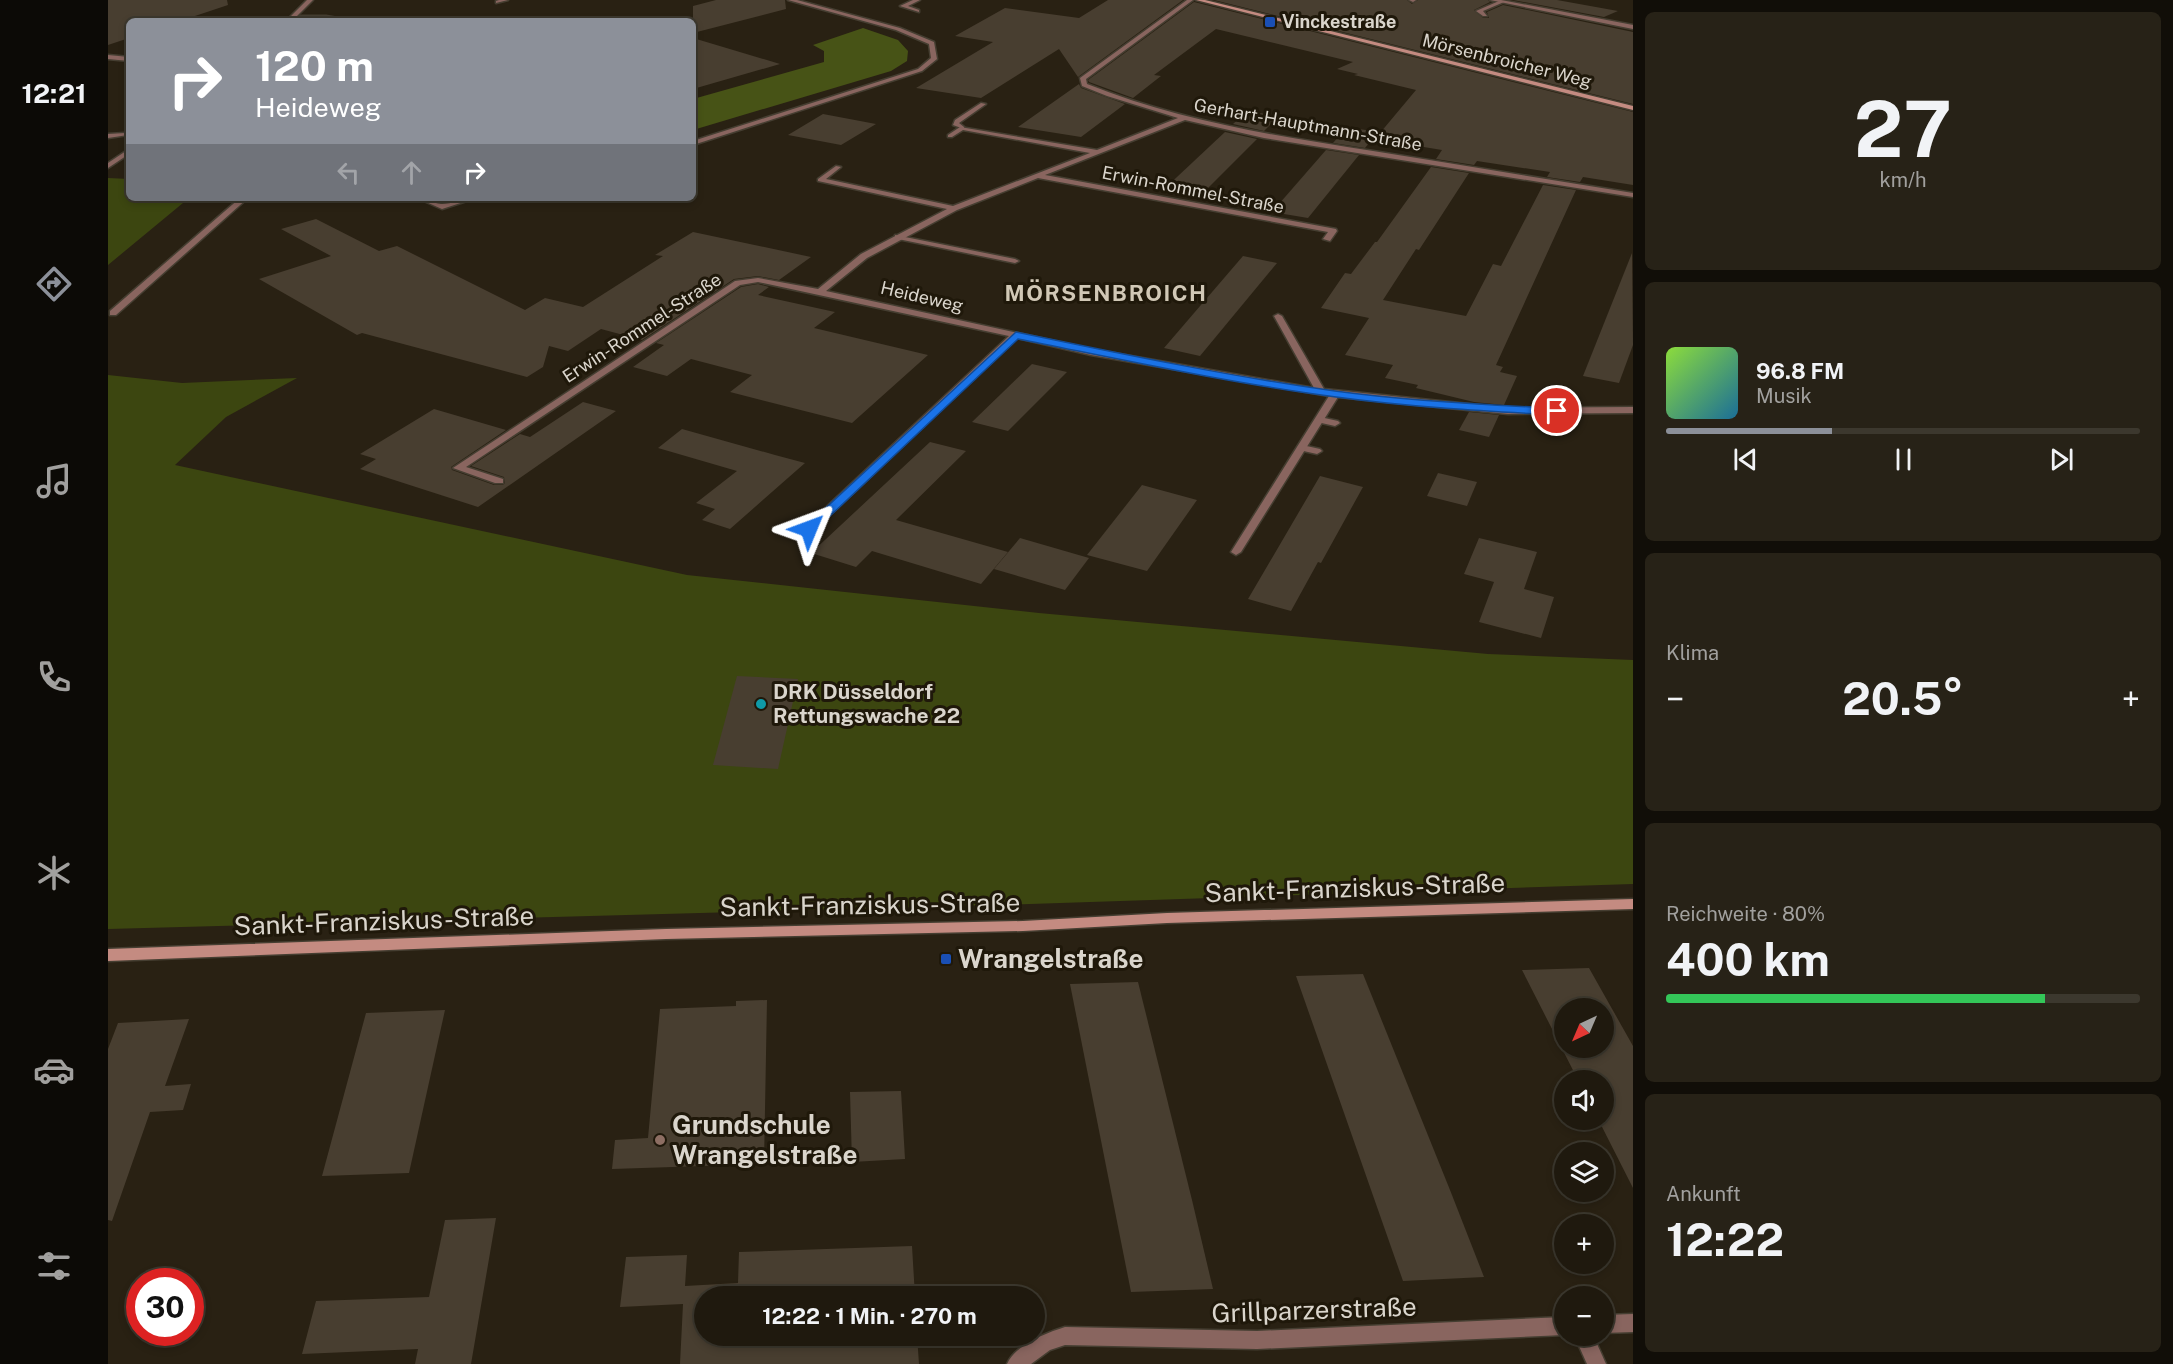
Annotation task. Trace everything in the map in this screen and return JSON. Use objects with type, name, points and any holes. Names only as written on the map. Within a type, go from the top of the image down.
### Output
[{"type":"main road","name":"Mörsenbroicher Weg","points":[[1199,0],[1633,108]]},
{"type":"main road","name":"Sankt-Franziskus-Straße","points":[[108,955],[666,934],[1023,926],[1167,918],[1633,904]]},
{"type":"street","points":[[292,18],[310,0]]},
{"type":"street","points":[[498,2],[505,0]]},
{"type":"street","points":[[696,142],[920,70],[934,59],[932,44],[912,33],[791,0]]},
{"type":"street","points":[[917,0],[903,6],[917,11]]},
{"type":"street","name":"Gerhart-Hauptmann-Straße","points":[[1190,0],[1083,78],[1083,82],[1093,90],[1184,118],[1264,136],[1633,195]]},
{"type":"street","points":[[1493,0],[1633,27]]},
{"type":"street","points":[[1485,15],[1479,12],[1501,2]]},
{"type":"street","points":[[108,57],[126,59]]},
{"type":"street","points":[[950,136],[962,128],[955,124],[957,121],[983,104]]},
{"type":"street","name":"Erwin-Rommel-Straße","points":[[499,481],[458,468],[738,283],[758,280],[820,291],[864,256],[954,208],[1184,118]]},
{"type":"street","name":"Erwin-Rommel-Straße","points":[[962,128],[1099,152]]},
{"type":"street","points":[[108,136],[125,135]]},
{"type":"street","points":[[108,165],[126,153]]},
{"type":"street","points":[[838,167],[820,180],[954,208]]},
{"type":"street","name":"Erwin-Rommel-Straße","points":[[1038,176],[1333,231],[1327,239]]},
{"type":"street","points":[[113,313],[241,201]]},
{"type":"street","points":[[428,201],[442,207],[462,201]]},
{"type":"street","points":[[898,237],[1015,261]]},
{"type":"street","name":"Heideweg","points":[[820,291],[1016,335],[1194,371],[1335,394],[1508,411],[1633,410]]},
{"type":"street","points":[[1278,316],[1320,391]]},
{"type":"street","points":[[809,529],[1016,335]]},
{"type":"street","points":[[1236,552],[1335,394]]},
{"type":"street","points":[[1320,420],[1335,423]]},
{"type":"street","points":[[1302,448],[1317,452]]},
{"type":"street","points":[[1614,1324],[1633,1323]]},
{"type":"street","name":"Grillparzerstraße","points":[[1016,1364],[1044,1343],[1065,1336],[1257,1340],[1554,1326]]},
{"type":"street","points":[[1588,1346],[1597,1364]]},
{"type":"green space","points":[[863,28],[898,40],[908,51],[907,61],[891,71],[696,129],[696,98],[824,62],[824,51],[813,45]]},
{"type":"green space","points":[[108,178],[126,179],[126,201],[185,201],[108,265]]},
{"type":"green space","points":[[108,375],[182,383],[297,378],[226,417],[175,465],[687,575],[1039,613],[1488,654],[1633,660],[1633,884],[1030,904],[108,929]]},
{"type":"building","points":[[108,0],[227,0],[228,5],[189,18],[126,18],[126,39],[108,45]]},
{"type":"building","points":[[716,0],[785,0],[786,9],[696,32],[693,6]]},
{"type":"building","points":[[1108,0],[1183,0],[1078,77],[1059,49],[981,98],[916,88],[993,42],[955,36],[1005,8],[1079,18]]},
{"type":"building","points":[[1214,0],[1407,0],[1412,4],[1418,0],[1488,0],[1490,2],[1474,10],[1483,18],[1489,18],[1487,12],[1503,5],[1633,32],[1633,104]]},
{"type":"building","points":[[1513,0],[1557,0],[1618,11],[1604,17]]},
{"type":"building","points":[[1194,2],[1633,112],[1633,185],[1583,177],[1580,182],[1547,177],[1550,172],[1477,161],[1474,165],[1436,159],[1442,150],[1375,139],[1416,90],[1337,69],[1353,62],[1216,29],[1154,75],[1161,76],[1133,98],[1089,82],[1088,80]]},
{"type":"building","points":[[696,39],[780,64],[696,88]]},
{"type":"building","points":[[1079,84],[1081,88],[1125,104],[1081,137],[1018,127]]},
{"type":"building","points":[[1247,111],[1279,116],[1264,131],[1233,124]]},
{"type":"building","points":[[823,114],[876,124],[841,145],[788,135]]},
{"type":"building","points":[[1347,127],[1378,132],[1365,148],[1333,143]]},
{"type":"building","points":[[1225,132],[1257,139],[1197,199],[1161,192]]},
{"type":"building","points":[[1326,150],[1359,155],[1308,218],[1272,212]]},
{"type":"building","points":[[1431,167],[1469,173],[1383,300],[1466,316],[1493,264],[1501,266],[1543,185],[1576,190],[1496,365],[1503,367],[1500,372],[1517,376],[1504,405],[1474,402],[1416,388],[1418,385],[1385,378],[1393,365],[1345,355],[1369,318],[1321,308],[1345,273],[1351,274],[1377,242]]},
{"type":"building","points":[[316,219],[379,251],[397,246],[525,310],[545,298],[583,307],[663,256],[655,255],[693,232],[811,257],[779,280],[758,276],[734,279],[642,340],[601,329],[568,351],[549,346],[543,367],[527,377],[362,333],[357,335],[259,279],[331,256],[281,229]]},
{"type":"building","points":[[1632,253],[1633,345],[1619,383],[1583,376]]},
{"type":"building","points":[[1243,256],[1277,263],[1200,356],[1164,348]]},
{"type":"building","points":[[758,284],[769,287],[758,295],[835,312],[814,328],[928,355],[852,423],[730,392],[752,375],[691,359],[667,376],[633,367],[664,345],[656,343],[741,287]]},
{"type":"building","points":[[1032,364],[1067,372],[1008,431],[972,422]]},
{"type":"building","points":[[583,402],[616,411],[478,507],[360,469],[376,459],[360,454],[434,409],[506,430],[451,467],[452,470],[494,485],[503,485],[504,477],[471,466],[520,434],[530,437]]},
{"type":"building","points":[[1469,412],[1499,415],[1489,437],[1459,430]]},
{"type":"building","points":[[682,429],[805,463],[730,529],[702,520],[715,509],[696,503],[737,471],[658,448]]},
{"type":"building","points":[[930,442],[966,451],[896,520],[1008,552],[981,584],[872,551],[856,567],[811,553]]},
{"type":"building","points":[[1438,473],[1477,482],[1467,506],[1427,496]]},
{"type":"building","points":[[1320,476],[1363,487],[1321,563],[1318,562],[1291,611],[1248,599]]},
{"type":"building","points":[[1142,485],[1197,500],[1147,571],[1087,555]]},
{"type":"building","points":[[1020,538],[1089,558],[1065,590],[994,569]]},
{"type":"building","points":[[1479,538],[1537,552],[1524,589],[1554,597],[1541,638],[1479,622],[1494,582],[1464,574]]},
{"type":"building","name":"DRK Düsseldorf Rettungswache 22","points":[[737,676],[798,679],[778,769],[713,765]]},
{"type":"building","points":[[1589,968],[1606,998],[1554,998],[1554,1033],[1522,970]]},
{"type":"building","points":[[1363,974],[1484,1277],[1403,1281],[1296,976]]},
{"type":"building","points":[[1138,982],[1213,1289],[1131,1292],[1070,984]]},
{"type":"building","points":[[767,1000],[764,1164],[612,1169],[615,1140],[648,1138],[660,1009],[736,1006],[736,1001]]},
{"type":"building","points":[[445,1010],[409,1173],[322,1176],[366,1013]]},
{"type":"building","points":[[1614,1012],[1633,1046],[1633,1188],[1614,1151],[1614,1142],[1610,1142],[1604,1130],[1614,1130],[1614,1070],[1573,1070],[1567,1058],[1614,1058]]},
{"type":"building","points":[[189,1019],[165,1086],[191,1084],[183,1110],[150,1112],[112,1221],[108,1220],[108,1049],[118,1023]]},
{"type":"building","points":[[901,1091],[905,1159],[852,1162],[850,1092]]},
{"type":"building","points":[[496,1218],[471,1364],[415,1364],[418,1349],[302,1354],[316,1301],[429,1297],[445,1220]]},
{"type":"building","points":[[912,1246],[914,1286],[694,1286],[694,1346],[918,1346],[919,1364],[680,1364],[683,1304],[620,1307],[626,1257],[687,1255],[685,1286],[738,1283],[739,1252]]},
{"type":"place","name":"Vinckestraße","points":[[1270,22]]},
{"type":"place","name":"DRK Düsseldorf Rettungswache 22","points":[[761,704]]},
{"type":"place","name":"Wrangelstraße","points":[[946,959]]},
{"type":"place","name":"Grundschule Wrangelstraße","points":[[660,1140]]},
{"type":"district","name":"MÖRSENBROICH","points":[[1106,293]]},
{"type":"route","points":[[809,529],[1016,335],[1091,352],[1335,394],[1508,411],[1557,411]]}]
